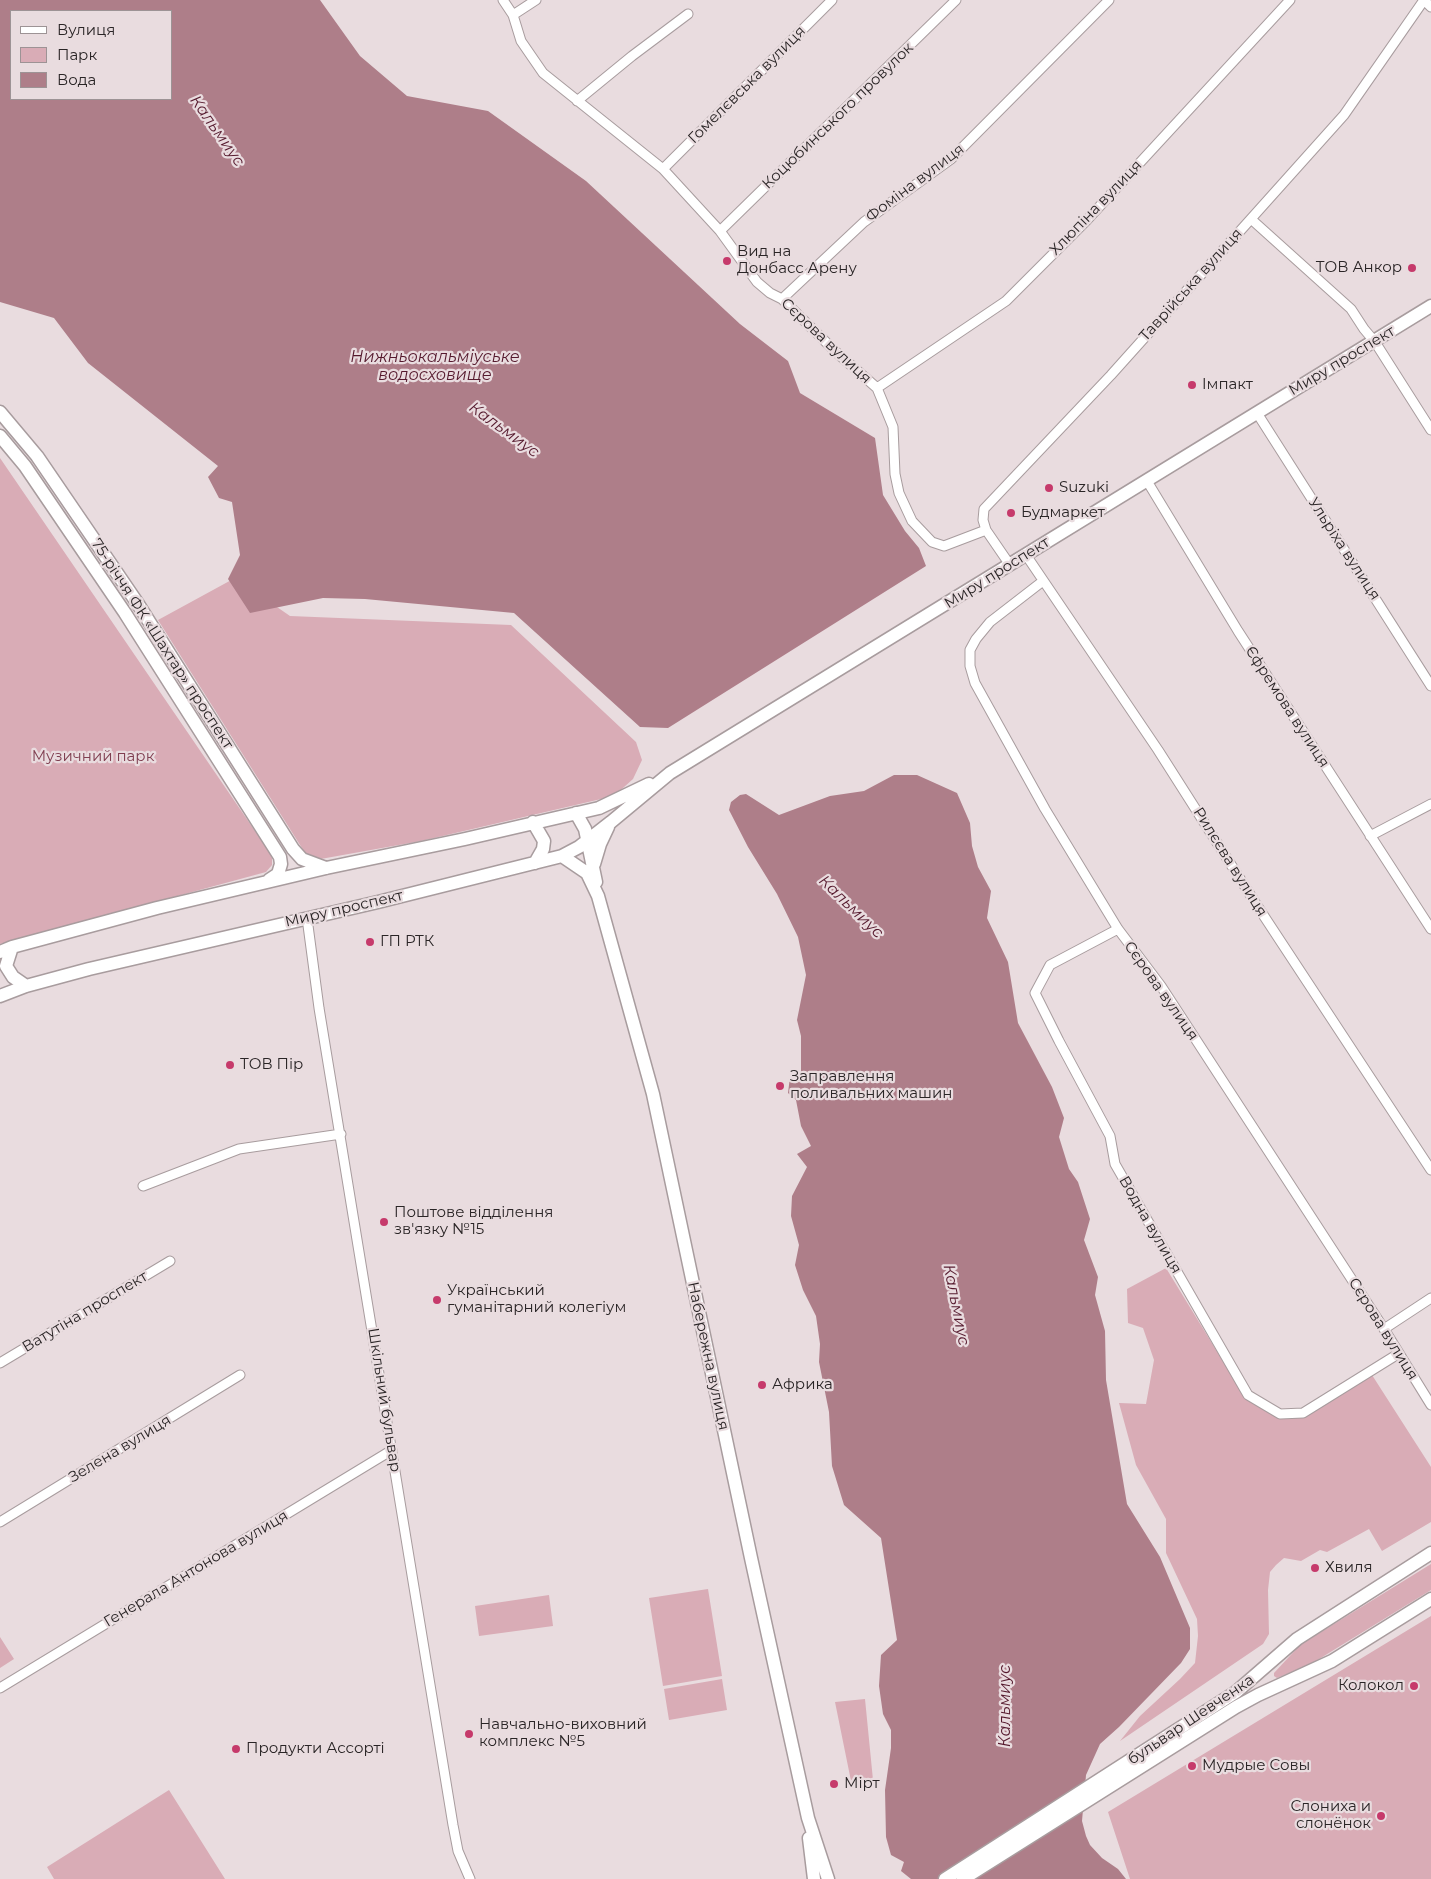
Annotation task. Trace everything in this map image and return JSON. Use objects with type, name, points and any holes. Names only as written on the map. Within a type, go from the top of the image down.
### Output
[{"type":"main road","name":"Миру проспект","points":[[6,949],[157,908],[326,868],[465,839],[599,808],[667,775],[1431,306]]},
{"type":"main road","name":"75-річчя ФК «Шахтар» проспект","points":[[0,412],[37,456],[138,604],[293,849],[302,859],[326,868]]},
{"type":"main road","name":"75-річчя ФК «Шахтар» проспект","points":[[0,436],[25,466],[125,613],[280,857],[281,864],[278,874],[267,882]]},
{"type":"main road","name":"Миру проспект","points":[[0,996],[26,986],[89,969],[535,864],[562,856],[612,822],[667,775]]},
{"type":"main road","points":[[576,812],[584,824],[598,896]]},
{"type":"main road","points":[[533,822],[544,841],[543,849],[535,864]]},
{"type":"main road","points":[[593,866],[600,844],[612,822]]},
{"type":"main road","points":[[562,856],[587,872],[598,896]]},
{"type":"main road","name":"Набережна вулиця","points":[[598,896],[653,1094],[750,1558],[808,1818],[828,1879]]},
{"type":"main road","points":[[6,949],[6,966],[13,977],[26,986]]},
{"type":"main road","name":"бульвар Шевченка","points":[[963,1879],[1146,1757],[1236,1692],[1297,1639],[1431,1553]]},
{"type":"main road","name":"бульвар Шевченка","points":[[945,1879],[1146,1757],[1258,1695],[1332,1661],[1431,1599]]},
{"type":"main road","name":"Набережна вулиця","points":[[808,1818],[814,1879]]},
{"type":"street","name":"Сєрова вулиця","points":[[503,0],[513,15],[521,41],[543,73],[663,169],[720,231],[757,282],[770,293],[782,299],[836,352],[877,388],[893,428],[895,474],[899,493],[912,521],[932,542],[944,546],[986,530]]},
{"type":"street","points":[[513,15],[536,0]]},
{"type":"street","name":"Гомелєвська вулиця","points":[[663,169],[832,0]]},
{"type":"street","name":"Коцюбинського провулок","points":[[720,231],[956,0]]},
{"type":"street","name":"Фоміна вулиця","points":[[782,299],[864,222],[952,160],[1109,0]]},
{"type":"street","name":"Хлюпіна вулиця","points":[[877,388],[1006,301],[1087,220],[1290,0]]},
{"type":"street","points":[[1424,0],[1431,7]]},
{"type":"street","name":"Таврійська вулиця","points":[[986,530],[983,520],[984,508],[1111,375],[1344,115],[1424,0]]},
{"type":"street","points":[[577,101],[688,14]]},
{"type":"street","points":[[1251,219],[1351,309],[1375,342],[1431,430]]},
{"type":"street","name":"Ульріха вулиця","points":[[1257,413],[1431,686]]},
{"type":"street","name":"Єфремова вулиця","points":[[1147,481],[1238,631],[1431,929]]},
{"type":"street","points":[[986,530],[1010,565]]},
{"type":"street","name":"Рилєєва вулиця","points":[[1026,555],[1158,750],[1252,899],[1431,1170]]},
{"type":"street","name":"Сєрова вулиця","points":[[1043,581],[990,622],[976,639],[970,650],[970,666],[975,683],[1045,809],[1118,929],[1161,986],[1384,1329],[1431,1406]]},
{"type":"street","points":[[1370,836],[1431,804]]},
{"type":"street","name":"Шкільний бульвар","points":[[307,918],[319,1008],[453,1825],[458,1851],[470,1879]]},
{"type":"street","name":"Водна вулиця","points":[[1118,929],[1050,966],[1035,993],[1110,1136],[1115,1164],[1248,1395],[1280,1414],[1303,1414],[1398,1354]]},
{"type":"street","points":[[143,1186],[239,1149],[341,1134]]},
{"type":"street","name":"Ватутіна проспект","points":[[0,1363],[170,1261]]},
{"type":"street","points":[[1384,1329],[1431,1298]]},
{"type":"street","name":"Зелена вулиця","points":[[0,1522],[240,1376]]},
{"type":"street","name":"Генерала Антонова вулиця","points":[[0,1688],[392,1450]]},
{"type":"green space","name":"Музичний парк","points":[[0,458],[268,850],[272,858],[272,865],[266,872],[0,944]]},
{"type":"green space","points":[[235,578],[290,616],[511,625],[636,742],[642,760],[633,779],[614,796],[421,841],[315,860],[307,856],[158,620]]},
{"type":"green space","points":[[1166,1268],[1246,1399],[1280,1418],[1303,1417],[1372,1375],[1431,1467],[1431,1522],[1382,1551],[1369,1529],[1327,1552],[1320,1550],[1301,1561],[1284,1558],[1270,1572],[1268,1590],[1269,1634],[1263,1644],[1120,1741],[1140,1716],[1195,1663],[1198,1636],[1197,1619],[1166,1553],[1166,1519],[1136,1465],[1119,1403],[1146,1404],[1154,1360],[1143,1328],[1128,1323],[1127,1289]]},
{"type":"green space","points":[[1431,1564],[1431,1590],[1311,1664],[1277,1678],[1274,1676],[1274,1673],[1300,1645]]},
{"type":"green space","points":[[708,1589],[722,1676],[663,1686],[649,1598]]},
{"type":"green space","points":[[549,1595],[553,1626],[479,1636],[475,1606]]},
{"type":"green space","points":[[1431,1616],[1431,1879],[1130,1879],[1108,1812]]},
{"type":"green space","points":[[0,1637],[14,1659],[0,1668]]},
{"type":"green space","points":[[722,1679],[727,1710],[669,1720],[664,1689]]},
{"type":"green space","points":[[865,1699],[873,1780],[851,1781],[835,1702]]},
{"type":"green space","points":[[169,1790],[225,1879],[54,1879],[47,1867]]},
{"type":"water","name":"Нижньокальміуське водосховище","points":[[0,0],[320,0],[360,56],[407,96],[488,111],[586,181],[740,324],[788,361],[800,393],[875,438],[883,495],[905,531],[919,548],[926,566],[668,728],[640,727],[514,613],[365,599],[323,598],[250,613],[228,579],[240,555],[232,502],[219,498],[208,477],[218,466],[88,363],[54,318],[0,302]]},
{"type":"water","name":"Кальмиус","points":[[894,775],[917,775],[957,793],[970,823],[972,846],[978,867],[991,891],[987,918],[1008,962],[1018,1023],[1052,1087],[1064,1118],[1059,1137],[1069,1169],[1078,1182],[1090,1219],[1084,1240],[1098,1277],[1095,1295],[1105,1331],[1106,1380],[1127,1504],[1160,1557],[1190,1628],[1190,1649],[1181,1663],[1100,1744],[1086,1775],[1082,1821],[1086,1836],[1090,1845],[1102,1858],[1118,1869],[1126,1879],[911,1879],[901,1871],[904,1862],[891,1855],[886,1837],[885,1790],[891,1748],[891,1730],[883,1714],[879,1686],[881,1655],[897,1640],[881,1538],[844,1505],[832,1466],[829,1412],[819,1362],[820,1344],[816,1316],[803,1290],[795,1265],[799,1245],[791,1216],[792,1196],[807,1167],[797,1154],[811,1146],[801,1126],[796,1100],[788,1093],[790,1077],[801,1074],[801,1036],[797,1020],[806,975],[798,937],[777,894],[748,847],[729,810],[731,802],[740,795],[746,794],[779,815],[830,796],[864,791]]},
{"type":"place","name":"Вид на Донбасс Арену","points":[[727,261]]},
{"type":"place","name":"ТОВ Анкор","points":[[1412,268]]},
{"type":"place","name":"Iмпакт","points":[[1192,385]]},
{"type":"place","name":"Suzuki","points":[[1049,488]]},
{"type":"place","name":"Будмаркет","points":[[1011,513]]},
{"type":"place","name":"ГП РТК","points":[[370,942]]},
{"type":"place","name":"ТОВ Пір","points":[[230,1065]]},
{"type":"place","name":"Заправлення поливальних машин","points":[[780,1086]]},
{"type":"place","name":"Поштове відділення зв'язку №15","points":[[384,1222]]},
{"type":"place","name":"Український гуманітарний колегіум","points":[[437,1300]]},
{"type":"place","name":"Африка","points":[[762,1385]]},
{"type":"place","name":"Хвиля","points":[[1315,1568]]},
{"type":"place","name":"Колокол","points":[[1414,1686]]},
{"type":"place","name":"Навчально-виховний комплекс №5","points":[[469,1734]]},
{"type":"place","name":"Продукти Ассорті","points":[[236,1749]]},
{"type":"place","name":"Мудрые Совы","points":[[1192,1766]]},
{"type":"place","name":"Мірт","points":[[834,1784]]},
{"type":"place","name":"Слониха и слонёнок","points":[[1381,1816]]}]
